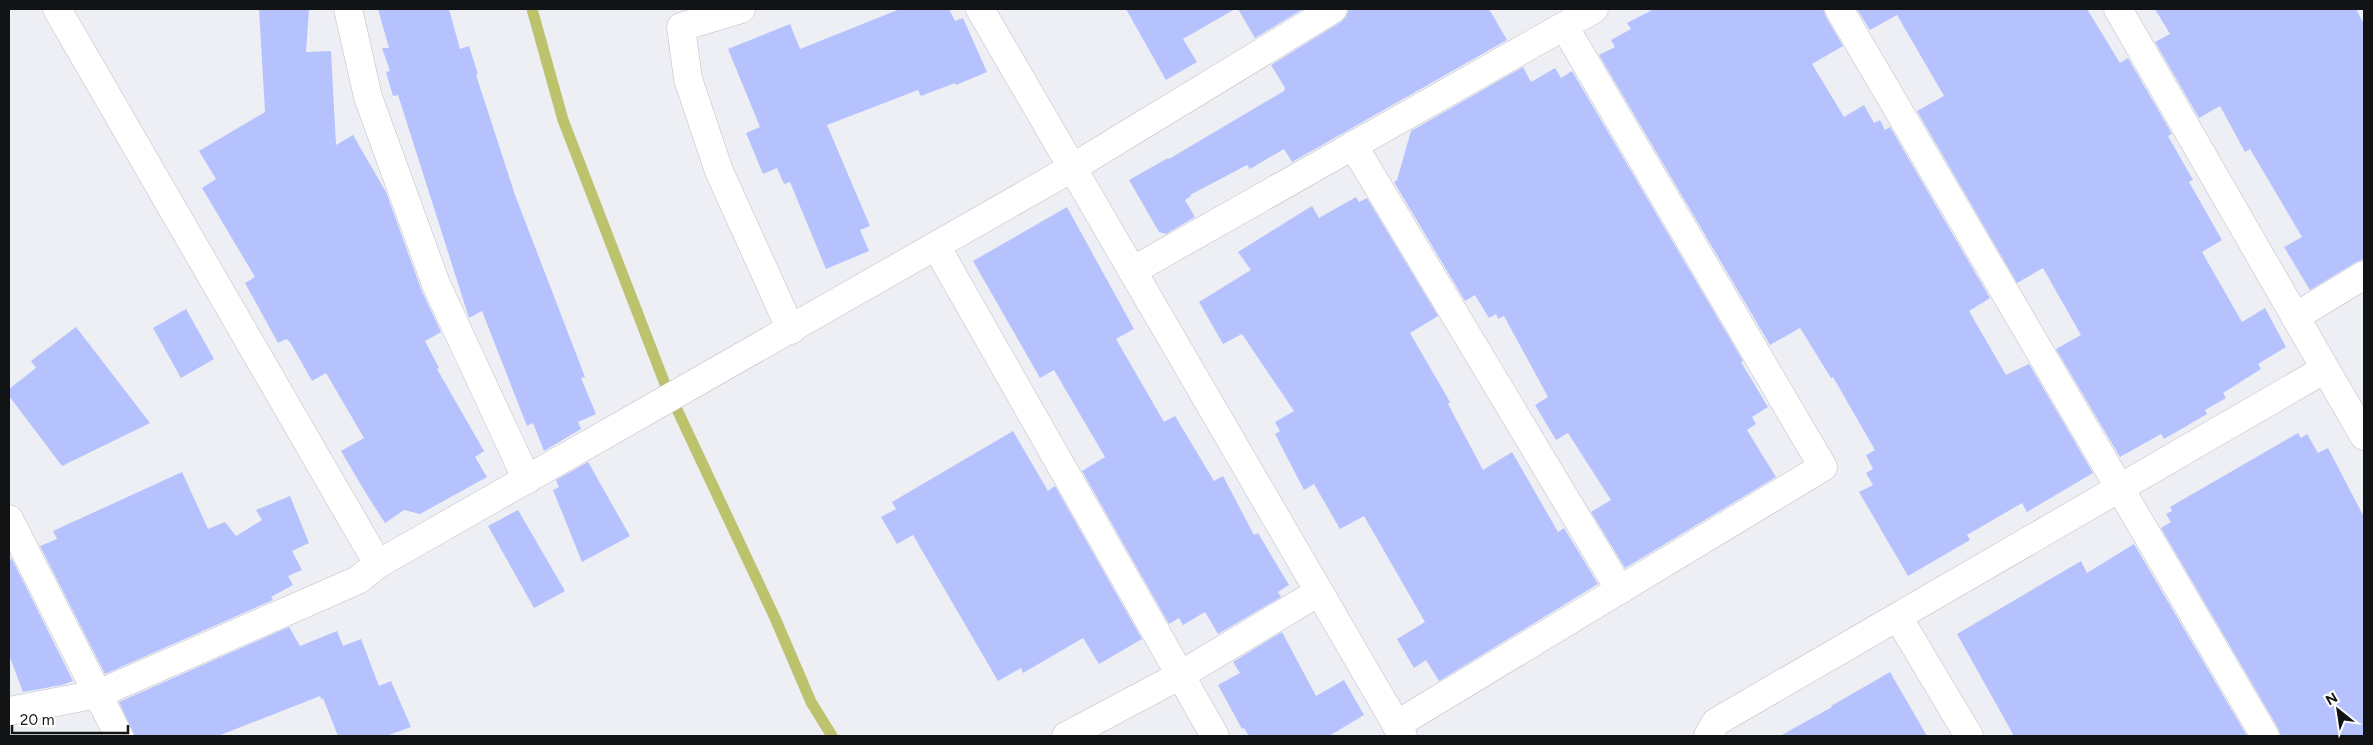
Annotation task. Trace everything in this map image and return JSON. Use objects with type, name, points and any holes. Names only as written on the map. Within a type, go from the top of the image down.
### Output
[{"type":"street","points":[[57,9],[378,564]]},
{"type":"street","points":[[348,9],[368,97],[436,284],[527,480]]},
{"type":"street","points":[[741,9],[681,27],[688,79],[719,171],[790,330]]},
{"type":"street","points":[[980,9],[1400,730],[1620,590],[1823,467],[1564,26]]},
{"type":"street","points":[[9,711],[98,694],[358,580],[378,564],[623,426],[1072,168],[1333,9]]},
{"type":"street","points":[[1132,271],[1594,9]]},
{"type":"street","points":[[1839,9],[2264,736]]},
{"type":"street","points":[[2118,9],[2364,436]]},
{"type":"street","points":[[1353,145],[1620,590]]},
{"type":"street","points":[[936,246],[1179,676],[1215,736]]},
{"type":"street","points":[[2295,317],[2364,275]]},
{"type":"street","points":[[1708,736],[1716,722],[2325,369]]},
{"type":"street","points":[[9,519],[119,736]]},
{"type":"street","points":[[1066,736],[1179,676],[1319,592]]},
{"type":"street","points":[[1898,617],[1969,736]]},
{"type":"building","points":[[259,9],[309,9],[306,52],[331,51],[336,145],[353,135],[386,192],[421,289],[441,332],[425,341],[439,368],[437,369],[484,451],[475,457],[487,477],[420,514],[404,510],[385,523],[341,451],[364,438],[326,373],[312,381],[290,342],[286,339],[278,343],[245,283],[255,277],[202,188],[216,179],[199,151],[265,112]]},
{"type":"building","points":[[378,9],[449,9],[460,49],[469,46],[478,74],[476,75],[515,195],[585,377],[581,378],[596,414],[578,422],[581,429],[544,451],[533,423],[527,426],[482,311],[469,318],[398,95],[393,96],[386,72],[390,71],[382,48],[389,48]]},
{"type":"building","points":[[900,9],[949,9],[955,21],[963,18],[987,72],[956,85],[955,83],[921,96],[918,90],[827,125],[870,226],[860,230],[869,251],[826,269],[790,182],[784,184],[777,168],[763,174],[746,133],[760,127],[728,49],[790,24],[800,49]]},
{"type":"building","points":[[1126,9],[1235,9],[1183,39],[1197,62],[1166,80]]},
{"type":"building","points":[[1238,9],[1303,9],[1255,38]]},
{"type":"building","points":[[1349,9],[1489,9],[1507,40],[1292,162],[1284,149],[1250,169],[1247,165],[1190,195],[1185,200],[1195,217],[1166,234],[1159,232],[1129,180],[1169,159],[1284,91],[1285,88],[1271,65],[1341,22],[1346,17]]},
{"type":"building","points":[[1654,9],[1823,9],[1843,46],[1812,64],[1844,117],[1864,105],[1874,123],[1880,120],[1885,130],[1890,127],[1990,298],[1969,311],[2006,375],[2029,364],[2093,473],[2027,512],[2022,503],[1967,535],[1970,540],[1908,576],[1859,492],[1873,485],[1866,473],[1873,469],[1866,455],[1875,450],[1833,377],[1831,378],[1800,328],[1770,345],[1599,55],[1615,47],[1611,40],[1631,29],[1627,23]]},
{"type":"building","points":[[1857,9],[2087,9],[2120,63],[2128,58],[2172,134],[2168,136],[2193,180],[2189,182],[2222,240],[2202,252],[2242,322],[2265,308],[2286,347],[2258,364],[2261,369],[2223,393],[2226,398],[2205,410],[2207,414],[2164,439],[2161,434],[2120,457],[2056,349],[2081,335],[2043,268],[2017,283],[1917,111],[1944,96],[1897,15],[1870,30]]},
{"type":"building","points":[[2155,9],[2356,9],[2364,24],[2364,259],[2310,290],[2284,247],[2302,237],[2250,149],[2245,152],[2220,106],[2199,118],[2155,42],[2170,34]]},
{"type":"building","points":[[1523,67],[1531,82],[1555,68],[1561,78],[1572,71],[1743,361],[1741,362],[1768,407],[1752,417],[1756,424],[1747,430],[1776,477],[1625,568],[1591,512],[1611,500],[1568,433],[1556,440],[1535,405],[1548,397],[1504,316],[1498,319],[1496,314],[1489,318],[1475,295],[1465,301],[1394,182],[1397,180],[1411,131]]},
{"type":"building","points":[[1356,197],[1359,202],[1367,198],[1438,316],[1410,333],[1450,402],[1448,404],[1483,470],[1512,452],[1558,532],[1564,528],[1598,584],[1439,681],[1426,660],[1414,668],[1397,639],[1425,622],[1364,516],[1340,529],[1314,484],[1304,490],[1275,434],[1280,431],[1275,422],[1294,411],[1242,334],[1223,344],[1199,302],[1251,270],[1238,252],[1312,206],[1319,218]]},
{"type":"building","points":[[1067,207],[1134,329],[1116,339],[1164,422],[1175,416],[1214,481],[1223,476],[1254,535],[1258,533],[1289,585],[1278,592],[1281,597],[1218,634],[1205,612],[1183,625],[1179,618],[1169,624],[1082,471],[1105,457],[1054,370],[1040,378],[973,261]]},
{"type":"building","points":[[186,309],[214,359],[181,378],[153,328]]},
{"type":"building","points":[[76,327],[150,423],[62,466],[9,396],[9,389],[36,368],[31,361]]},
{"type":"building","points":[[1013,431],[1048,491],[1055,486],[1142,639],[1099,664],[1083,638],[1023,673],[1021,668],[998,681],[913,535],[897,544],[881,517],[896,509],[892,502]]},
{"type":"building","points":[[2298,433],[2301,438],[2307,434],[2318,453],[2328,448],[2364,517],[2364,736],[2281,736],[2161,528],[2171,522],[2166,514],[2172,511],[2170,507]]},
{"type":"building","points":[[588,462],[630,536],[582,562],[553,490],[559,487],[556,480]]},
{"type":"building","points":[[182,472],[208,529],[225,522],[236,536],[262,520],[256,510],[290,496],[309,543],[292,551],[302,570],[288,576],[293,585],[271,597],[273,600],[105,674],[40,546],[57,539],[53,531]]},
{"type":"building","points":[[518,510],[565,591],[534,608],[488,526]]},
{"type":"building","points":[[2134,544],[2247,736],[2014,736],[1957,634],[2081,561],[2087,573]]},
{"type":"building","points":[[12,559],[73,681],[62,685],[23,692],[9,655],[9,560]]},
{"type":"building","points":[[289,627],[300,646],[337,631],[343,646],[361,639],[379,686],[391,681],[411,727],[386,736],[338,736],[323,698],[321,699],[320,696],[218,736],[135,736],[119,702]]},
{"type":"building","points":[[1282,632],[1316,696],[1344,680],[1364,715],[1329,736],[1249,736],[1244,728],[1242,729],[1218,685],[1240,673],[1233,662]]},
{"type":"building","points":[[1890,672],[1927,736],[1780,736],[1832,707]]},
{"type":"waterway","points":[[532,9],[563,120],[665,384],[775,618],[811,702],[832,736]]}]
